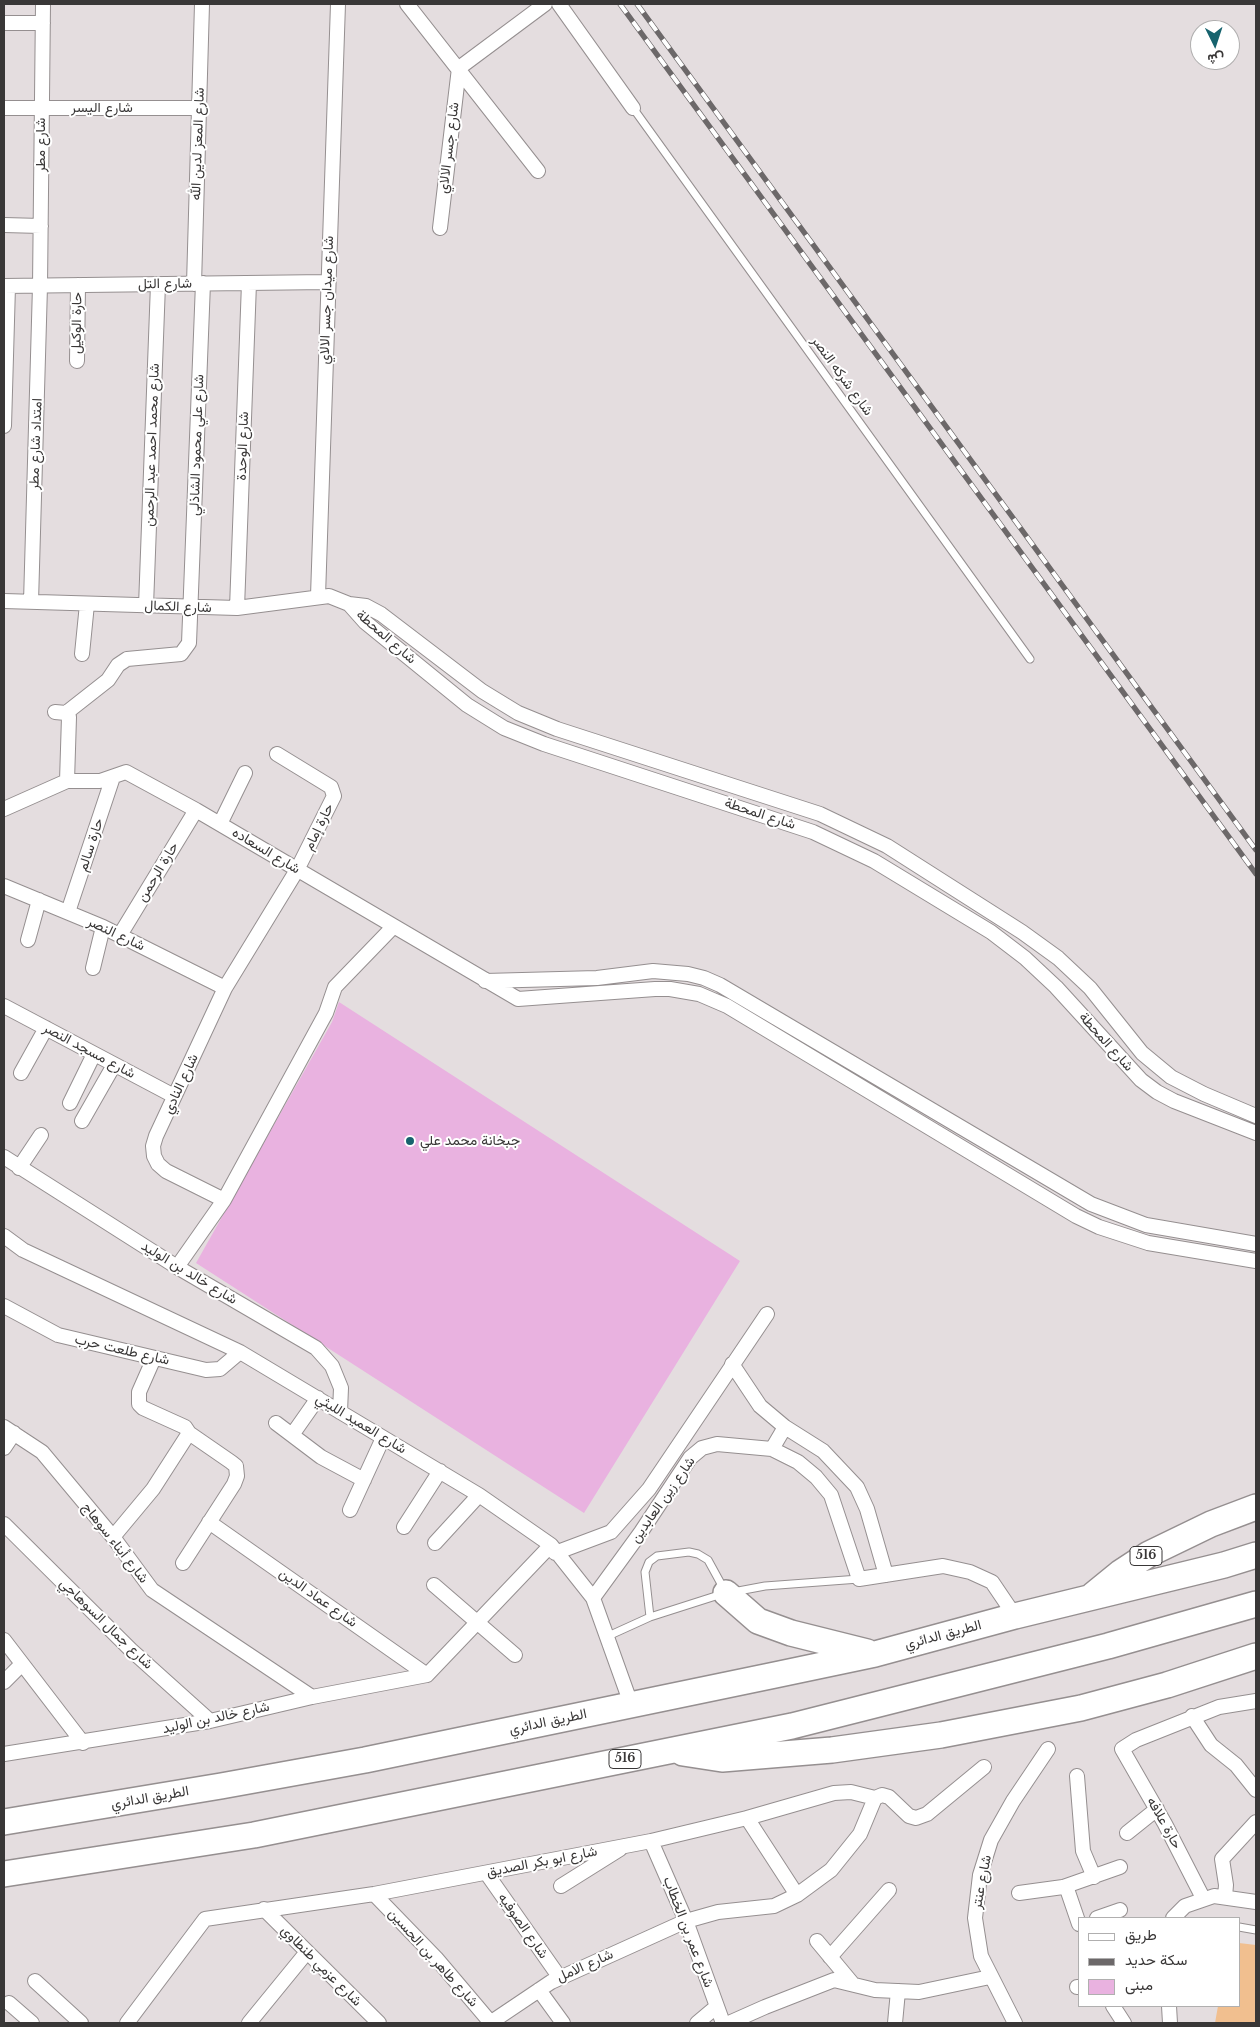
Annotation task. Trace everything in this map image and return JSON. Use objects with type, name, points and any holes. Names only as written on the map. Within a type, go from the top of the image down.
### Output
[{"type":"highway","name":"الطريق الدائري","points":[[1087,1600],[1120,1573],[1149,1554],[1211,1524],[1256,1507]]},
{"type":"highway","name":"الطريق الدائري","points":[[4,1822],[201,1790],[365,1760],[875,1654],[1016,1616],[1224,1565],[1256,1555]]},
{"type":"highway","points":[[726,1593],[758,1621],[791,1633],[875,1654]]},
{"type":"highway","name":"516","points":[[4,1874],[254,1834],[792,1726],[1108,1646],[1248,1606]]},
{"type":"highway","name":"516","points":[[666,1751],[722,1759],[832,1750],[941,1735],[1081,1708],[1167,1685],[1254,1657]]},
{"type":"street","name":"شارع مطر","points":[[40,286],[43,4]]},
{"type":"street","name":"شارع المعز لدين الله","points":[[198,283],[199,108],[202,4]]},
{"type":"street","name":"شارع ميدان جسر الالاي","points":[[318,596],[327,282],[338,4]]},
{"type":"street","name":"شارع جسر الالاي","points":[[407,4],[538,171]]},
{"type":"street","points":[[459,68],[545,4]]},
{"type":"street","points":[[559,4],[633,108]]},
{"type":"street","points":[[4,23],[42,23]]},
{"type":"street","name":"شارع جسر الالاي","points":[[440,228],[459,68]]},
{"type":"street","name":"شارع اليسر","points":[[4,108],[199,108]]},
{"type":"street","points":[[4,225],[41,226]]},
{"type":"street","name":"شارع التل","points":[[6,286],[327,282]]},
{"type":"street","name":"شارع علي محمود الشاذلي","points":[[67,781],[69,721],[61,713],[108,680],[118,665],[127,659],[181,654],[190,643],[198,283]]},
{"type":"street","name":"شارع الوحدة","points":[[237,608],[249,283]]},
{"type":"street","name":"شارع محمد احمد عبد الرحمن","points":[[146,606],[158,284]]},
{"type":"street","name":"حارة الوكيل","points":[[77,361],[78,285]]},
{"type":"street","points":[[4,426],[6,286]]},
{"type":"street","name":"امتداد شارع مطر","points":[[31,602],[40,286]]},
{"type":"street","name":"شارع الكمال","points":[[4,601],[237,608],[329,596],[349,604]]},
{"type":"street","points":[[82,654],[87,604]]},
{"type":"street","name":"شارع المحطة","points":[[349,604],[374,610],[482,691],[531,719],[820,814],[887,846],[1022,932],[1058,958],[1090,988],[1142,1052],[1171,1077],[1204,1094],[1256,1116]]},
{"type":"street","name":"شارع المحطة","points":[[349,604],[365,622],[462,700],[504,728],[544,744],[813,832],[874,861],[991,932],[1025,958],[1056,988],[1134,1073],[1157,1092],[1174,1101],[1256,1133]]},
{"type":"street","name":"حارة إمام","points":[[277,754],[331,787],[334,792],[334,796],[297,870]]},
{"type":"street","name":"شارع السعاده","points":[[4,809],[67,781],[100,781],[121,772],[126,772],[196,810],[518,999],[598,993]]},
{"type":"street","points":[[220,824],[245,773]]},
{"type":"street","name":"حارة سالم","points":[[68,912],[113,777]]},
{"type":"street","name":"حارة الرحمن","points":[[120,935],[196,810]]},
{"type":"street","name":"شارع النادي","points":[[224,1200],[166,1171],[158,1164],[154,1156],[153,1146],[174,1096],[225,988],[297,870]]},
{"type":"street","name":"شارع النصر","points":[[4,886],[104,927],[225,988]]},
{"type":"street","points":[[28,940],[39,900]]},
{"type":"street","points":[[177,1267],[224,1200],[326,1013],[335,988],[393,926]]},
{"type":"street","points":[[93,968],[104,927]]},
{"type":"street","points":[[485,981],[597,978],[653,971],[688,974],[704,978],[735,993],[1091,1204],[1146,1225],[1256,1244]]},
{"type":"street","points":[[597,978],[598,993],[670,989],[699,994],[713,1000],[1076,1216],[1107,1230],[1148,1243],[1256,1261]]},
{"type":"street","name":"شارع مسجد النصر","points":[[4,1006],[174,1096]]},
{"type":"street","points":[[21,1073],[46,1028]]},
{"type":"street","points":[[70,1103],[94,1054]]},
{"type":"street","points":[[82,1121],[114,1065]]},
{"type":"street","points":[[18,1168],[41,1135]]},
{"type":"street","name":"شارع خالد بن الوليد","points":[[4,1157],[18,1168],[177,1267],[316,1348],[332,1366],[335,1373],[340,1388],[340,1412]]},
{"type":"street","name":"شارع العميد الليثي","points":[[4,1236],[23,1250],[240,1352],[479,1495],[553,1549],[593,1598],[631,1704]]},
{"type":"street","name":"شارع طلعت حرب","points":[[4,1306],[58,1335],[213,1371],[220,1369],[240,1352]]},
{"type":"street","name":"شارع زين العابدين","points":[[426,1675],[477,1622],[553,1549],[611,1532],[649,1489],[767,1314]]},
{"type":"street","points":[[154,1358],[139,1392],[139,1404],[143,1408],[185,1427],[189,1433],[236,1466],[237,1476],[234,1484],[183,1563]]},
{"type":"street","points":[[732,1364],[760,1406],[785,1427],[823,1451],[857,1487],[867,1509],[886,1575]]},
{"type":"street","points":[[292,1435],[318,1398]]},
{"type":"street","points":[[276,1423],[321,1457],[364,1480]]},
{"type":"street","points":[[772,1449],[785,1427]]},
{"type":"street","points":[[4,1448],[9,1430]]},
{"type":"street","name":"شارع أبناء سوهاج","points":[[9,1430],[42,1452],[113,1537],[152,1590],[312,1697]]},
{"type":"street","points":[[113,1537],[153,1489],[189,1433]]},
{"type":"street","points":[[350,1510],[383,1438]]},
{"type":"street","name":"شارع زين العابدين","points":[[593,1598],[641,1532],[690,1458],[702,1448],[717,1444],[772,1449],[798,1462],[816,1477],[831,1495],[859,1579]]},
{"type":"street","points":[[404,1527],[440,1471]]},
{"type":"street","points":[[435,1543],[479,1495]]},
{"type":"street","name":"شارع عماد الدين","points":[[209,1522],[426,1675]]},
{"type":"street","name":"شارع جمال السوهاجي","points":[[4,1524],[131,1650],[210,1721]]},
{"type":"street","points":[[859,1579],[943,1566],[970,1572],[992,1582],[1016,1616]]},
{"type":"street","points":[[434,1586],[515,1655]]},
{"type":"street","points":[[4,1640],[83,1743]]},
{"type":"street","points":[[4,1682],[22,1664]]},
{"type":"street","name":"شارع خالد بن الوليد","points":[[4,1754],[83,1743],[210,1721],[312,1697],[426,1675]]},
{"type":"street","points":[[1256,1702],[1219,1707],[1192,1716],[1211,1745],[1236,1765],[1256,1790]]},
{"type":"street","name":"حارة علافه","points":[[1192,1716],[1136,1740],[1122,1749],[1157,1808],[1203,1898]]},
{"type":"street","name":"شارع عنتر","points":[[1015,2023],[981,1956],[975,1918],[980,1875],[991,1840],[1018,1793],[1048,1749]]},
{"type":"street","name":"شارع ابو بكر الصديق","points":[[128,2023],[206,1919],[374,1894],[487,1874],[651,1841],[747,1818],[834,1793],[851,1792],[875,1798],[882,1795],[889,1797],[909,1816],[916,1818],[926,1814],[984,1767]]},
{"type":"street","points":[[1077,1776],[1083,1851],[1094,1877]]},
{"type":"street","name":"شارع الامل","points":[[490,2023],[560,1978],[686,1921],[718,1912],[774,1906],[797,1895],[832,1870],[860,1834],[875,1798]]},
{"type":"street","points":[[1127,1833],[1157,1808]]},
{"type":"street","points":[[747,1818],[797,1895]]},
{"type":"street","points":[[1224,1897],[1226,1885],[1222,1859],[1256,1822]]},
{"type":"street","name":"شارع عمر بن الخطاب","points":[[651,1841],[686,1921],[723,2023]]},
{"type":"street","points":[[561,1886],[615,1854],[623,1846]]},
{"type":"street","points":[[1019,1893],[1066,1886],[1120,1867]]},
{"type":"street","name":"شارع الصوفيه","points":[[487,1874],[560,1978]]},
{"type":"street","points":[[1066,1886],[1078,1921]]},
{"type":"street","points":[[830,1957],[889,1890]]},
{"type":"street","name":"شارع طاهر بن الحسين","points":[[374,1894],[436,1958],[490,2023]]},
{"type":"street","points":[[1174,1917],[1185,1906],[1203,1898],[1214,1896],[1256,1902]]},
{"type":"street","name":"شارع عزمي طنطاوي","points":[[264,1909],[378,2023]]},
{"type":"street","points":[[1100,1917],[1120,1910]]},
{"type":"street","points":[[817,1940],[852,1983]]},
{"type":"street","points":[[250,2022],[307,1952]]},
{"type":"street","points":[[729,2023],[820,1984],[834,1980],[875,1990],[919,1992],[990,1977]]},
{"type":"street","points":[[35,1981],[81,2023]]},
{"type":"street","points":[[539,1990],[563,2023]]},
{"type":"street","points":[[895,2023],[898,1991]]},
{"type":"street","points":[[9,2003],[32,2023]]},
{"type":"street","points":[[697,2023],[716,2007]]},
{"type":"street","points":[[1114,2007],[1124,2023]]},
{"type":"street","points":[[1169,2007],[1170,2023]]},
{"type":"lane","name":"شارع شركه النصر","points":[[633,108],[1030,659]]},
{"type":"lane","points":[[650,1617],[645,1572],[648,1562],[657,1556],[689,1552],[698,1554],[708,1560],[726,1593]]},
{"type":"lane","points":[[606,1637],[650,1617],[726,1593],[765,1586],[859,1579]]},
{"type":"lane","points":[[1240,1927],[1256,1930]]},
{"type":"shaded area","points":[[1240,1943],[1256,1945],[1256,2023],[1215,2023],[1218,2007],[1240,2007]]},
{"type":"building","name":"جبخانة محمد علي","points":[[339,1002],[740,1261],[584,1513],[196,1263],[332,1022]]},
{"type":"railway","points":[[620,4],[1256,874]]},
{"type":"railway","points":[[637,4],[1256,850]]},
{"type":"place","name":"جبخانة محمد علي","points":[[410,1141]]}]
